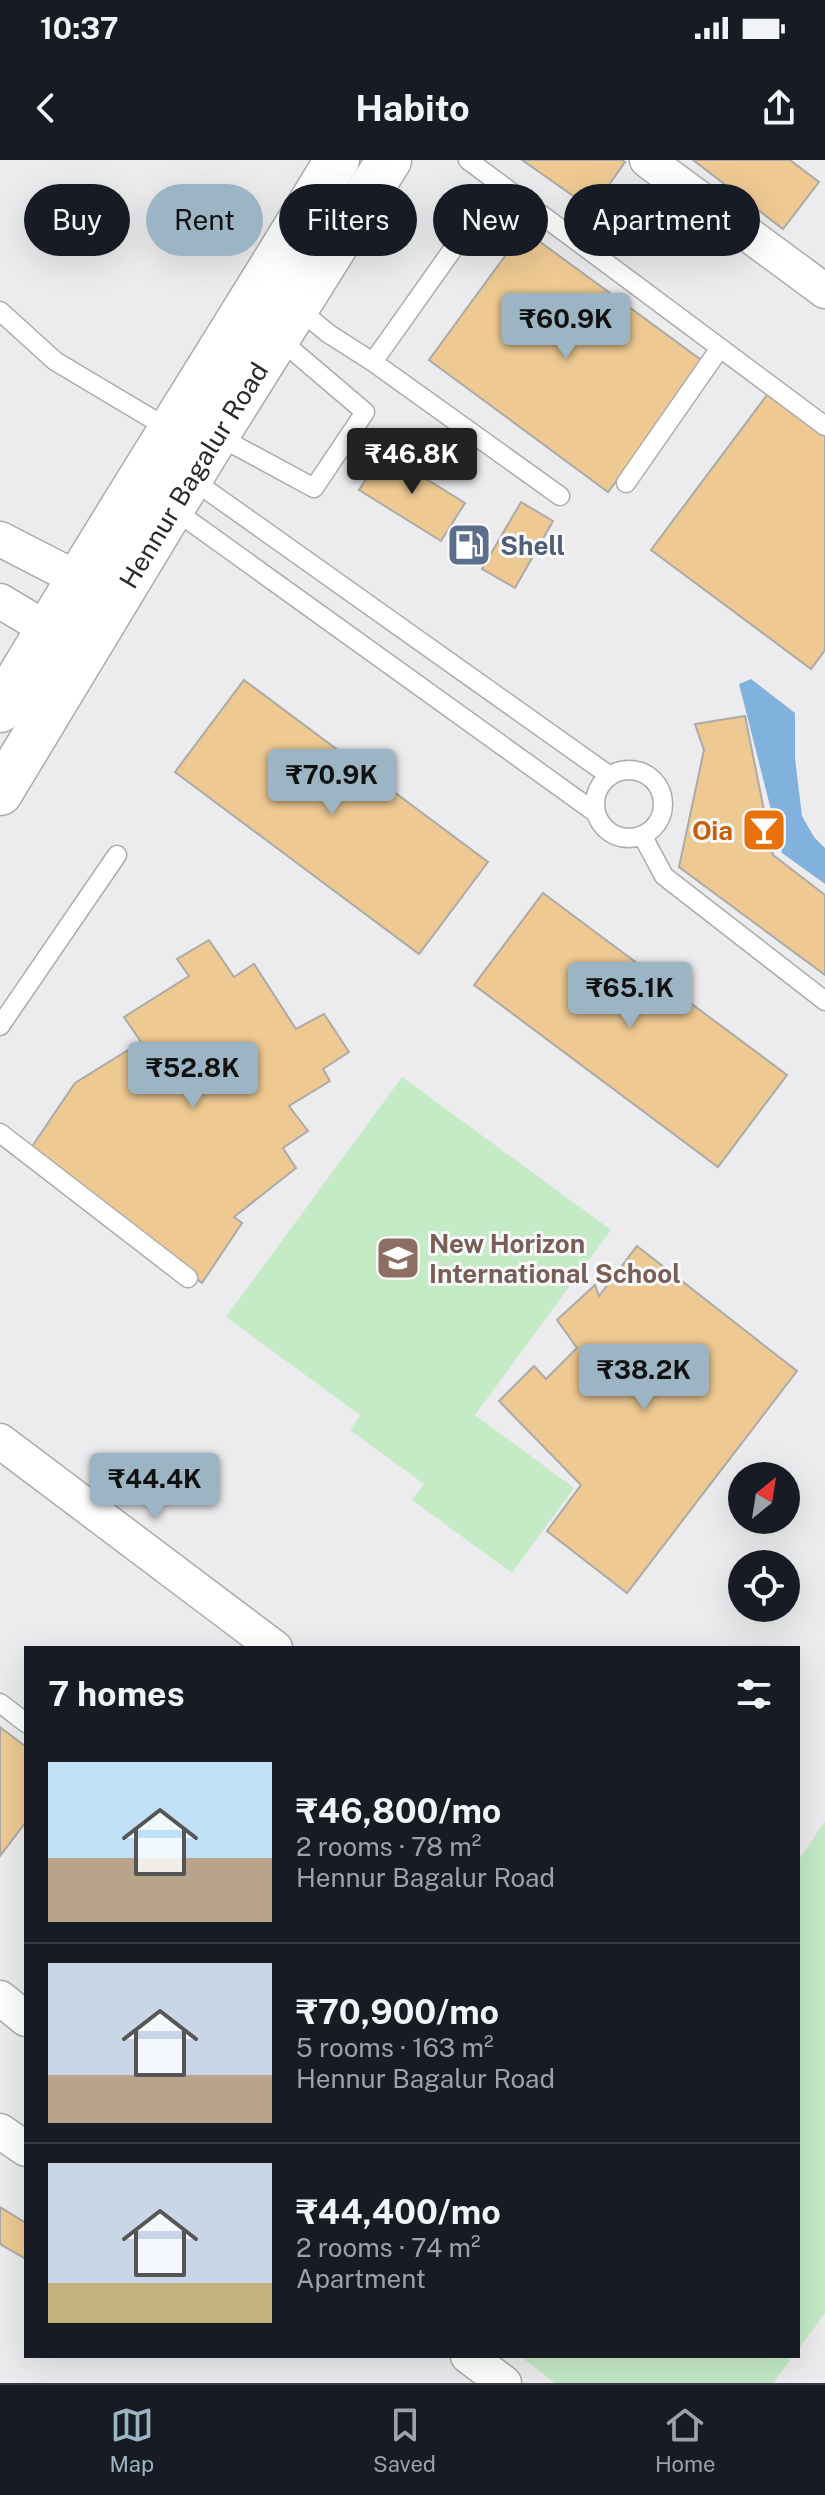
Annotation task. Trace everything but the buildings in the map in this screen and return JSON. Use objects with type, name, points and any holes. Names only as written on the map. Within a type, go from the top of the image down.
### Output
[{"type":"main road","name":"Hennur Bagalur Road","points":[[0,710],[169,429],[241,319],[337,160]]},
{"type":"main road","name":"Hennur Bagalur Road","points":[[0,793],[216,435],[389,160]]},
{"type":"street","points":[[647,160],[825,291]]},
{"type":"street","points":[[0,539],[78,579]]},
{"type":"street","points":[[0,601],[47,629]]},
{"type":"street","points":[[0,1441],[272,1646]]},
{"type":"street","points":[[0,2131],[24,2148]]},
{"type":"street","points":[[471,2358],[504,2383]]},
{"type":"lane","points":[[468,160],[499,184]]},
{"type":"lane","points":[[548,220],[825,426]]},
{"type":"lane","points":[[373,362],[448,256]]},
{"type":"lane","points":[[0,311],[55,361],[169,429]]},
{"type":"lane","points":[[287,323],[329,334],[560,496]]},
{"type":"lane","points":[[216,435],[314,488],[365,412],[287,323]]},
{"type":"lane","points":[[626,483],[720,348]]},
{"type":"lane","points":[[181,493],[610,776]]},
{"type":"lane","points":[[181,493],[596,813],[609,831],[631,838],[652,829],[660,820],[662,797],[658,786],[640,772],[630,770],[602,782],[597,792],[596,813]]},
{"type":"lane","points":[[642,835],[664,876],[825,1001]]},
{"type":"lane","points":[[0,1026],[117,855]]},
{"type":"lane","points":[[0,1133],[188,1278]]},
{"type":"lane","points":[[0,1703],[24,1721]]},
{"type":"green space","points":[[402,1077],[611,1230],[475,1415],[574,1488],[512,1573],[412,1500],[424,1484],[350,1430],[360,1415],[226,1317]]},
{"type":"green space","points":[[825,1821],[825,2313],[800,2347],[800,1858]]},
{"type":"green space","points":[[523,2358],[792,2358],[773,2383],[555,2383]]},
{"type":"water","points":[[751,679],[795,713],[795,758],[802,816],[814,837],[825,848],[825,884],[782,853],[739,684]]},
{"type":"place","name":"Shell","points":[[469,545]]},
{"type":"place","name":"Oia","points":[[764,830]]},
{"type":"place","name":"New Horizon International School","points":[[398,1258]]}]
